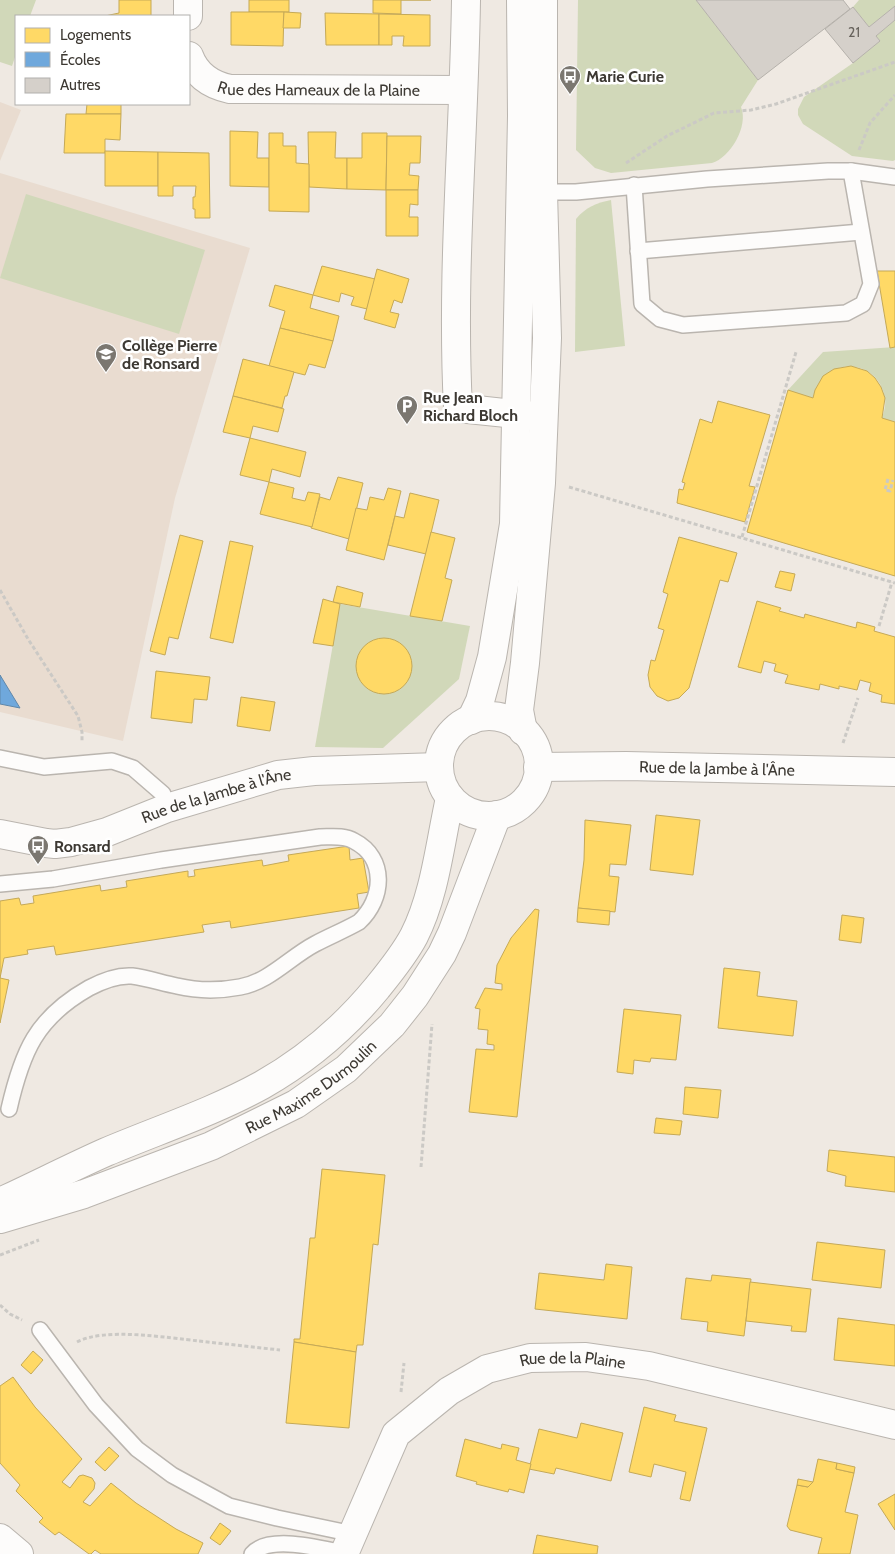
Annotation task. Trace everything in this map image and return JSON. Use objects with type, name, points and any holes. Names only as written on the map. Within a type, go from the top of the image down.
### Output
[{"type":"street","points":[[188,0],[188,15]]},
{"type":"street","points":[[466,0],[458,192],[455,339],[458,408],[543,418]]},
{"type":"street","points":[[521,0],[522,116],[547,338],[541,483],[519,710],[523,730]]},
{"type":"street","points":[[471,720],[480,701],[492,657],[514,524],[516,414],[542,0]]},
{"type":"street","name":"Rue des Hameaux de la Plaine","points":[[190,59],[202,76],[213,84],[230,89],[462,90]]},
{"type":"street","points":[[483,717],[497,717],[513,723],[523,730],[534,745],[538,759],[536,782],[526,798],[513,809],[497,815],[486,816],[474,814],[462,808],[450,798],[442,783],[439,767],[441,754],[447,740],[458,727],[471,720],[483,717]]},
{"type":"street","name":"Rue de la Jambe à l'Âne","points":[[538,767],[626,766],[895,772]]},
{"type":"street","name":"Rue de la Jambe à l'Âne","points":[[0,834],[55,844],[72,842],[108,832],[167,808],[278,775],[314,771],[439,767]]},
{"type":"street","name":"Rue Maxime Dumoulin","points":[[0,1202],[105,1153],[220,1105],[261,1085],[313,1051],[335,1032],[364,1005],[401,958],[414,936],[431,894],[450,798]]},
{"type":"street","name":"Rue Maxime Dumoulin","points":[[0,1219],[84,1194],[211,1146],[296,1104],[346,1069],[392,1025],[415,996],[442,954],[452,933],[497,815]]},
{"type":"street","name":"Rue de la Plaine","points":[[347,1547],[396,1434],[449,1391],[487,1369],[530,1358],[586,1357],[648,1366],[895,1425]]},
{"type":"street","points":[[0,1538],[19,1554]]},
{"type":"lane","points":[[531,192],[576,192],[707,179],[851,171],[895,177]]},
{"type":"lane","points":[[634,186],[642,304],[660,319],[683,325],[846,313],[863,304],[871,284],[851,171]]},
{"type":"lane","points":[[638,251],[861,232]]},
{"type":"lane","points":[[0,758],[44,768],[112,761],[132,768],[163,794],[167,808]]},
{"type":"lane","points":[[0,884],[53,878],[320,837],[341,837],[354,840],[368,852],[374,861],[379,878],[375,900],[365,917],[359,922],[316,944],[261,980],[243,987],[225,990],[203,990],[133,976],[123,976],[97,984],[83,992],[53,1013],[31,1041],[16,1077],[9,1109]]},
{"type":"lane","points":[[40,1330],[96,1405],[138,1449],[172,1476],[230,1506],[277,1518],[347,1547]]},
{"type":"lane","points":[[252,1554],[255,1550],[267,1545],[347,1547]]},
{"type":"path","points":[[606,189],[625,163],[667,136],[714,114],[751,110],[776,104],[895,62]]},
{"type":"path","points":[[851,171],[870,123],[895,95]]},
{"type":"path","points":[[742,537],[796,352]]},
{"type":"path","points":[[888,479],[885,490],[890,491],[893,480]]},
{"type":"path","points":[[541,483],[568,486],[894,582],[879,626]]},
{"type":"path","points":[[0,590],[28,639],[78,716],[82,732],[81,765]]},
{"type":"path","points":[[838,770],[841,750],[858,698]]},
{"type":"path","points":[[421,1168],[432,1022]]},
{"type":"path","points":[[57,1353],[85,1338],[110,1335],[157,1336],[280,1350]]},
{"type":"shaded area","points":[[0,102],[21,110],[0,161]]},
{"type":"shaded area","name":"Collège Pierre de Ronsard","points":[[0,173],[250,248],[175,498],[123,741],[0,712]]},
{"type":"green space","points":[[0,0],[36,0],[30,15],[15,15],[15,57],[12,66],[0,62]]},
{"type":"green space","points":[[578,0],[696,0],[758,80],[741,107],[743,115],[740,132],[725,155],[712,163],[611,173],[595,168],[576,150]]},
{"type":"green space","points":[[859,0],[895,0],[895,6],[869,27],[853,7]]},
{"type":"green space","points":[[895,20],[895,160],[852,156],[803,124],[798,115],[798,109],[804,97],[853,63],[880,41],[876,36]]},
{"type":"green space","points":[[26,194],[205,250],[179,334],[0,278]]},
{"type":"green space","points":[[611,200],[625,346],[575,352],[576,219],[592,206]]},
{"type":"green space","points":[[895,347],[895,422],[882,418],[885,399],[881,385],[872,375],[862,369],[838,368],[827,374],[818,384],[813,398],[788,390],[823,352]]},
{"type":"green space","points":[[340,604],[470,626],[459,679],[383,748],[315,747]]},
{"type":"building: Logements","points":[[119,0],[151,0],[151,15],[110,15],[119,13]]},
{"type":"building: Logements","points":[[249,0],[289,0],[289,12],[249,12]]},
{"type":"building: Logements","points":[[373,0],[401,0],[401,14],[373,13]]},
{"type":"building: Logements","points":[[231,12],[284,12],[283,46],[231,45]]},
{"type":"building: Logements","points":[[284,12],[301,13],[300,28],[283,28]]},
{"type":"building: Logements","points":[[325,13],[379,14],[379,45],[326,45]]},
{"type":"building: Logements","points":[[379,14],[430,15],[430,46],[403,46],[404,36],[392,36],[392,45],[379,45]]},
{"type":"building: Logements","points":[[87,105],[121,105],[121,114],[86,114]]},
{"type":"building: Logements","points":[[66,114],[121,114],[120,140],[105,139],[105,153],[64,153]]},
{"type":"building: Logements","points":[[230,131],[258,132],[257,158],[269,158],[269,187],[230,186]]},
{"type":"building: Logements","points":[[308,132],[336,132],[335,158],[347,158],[347,189],[309,187]]},
{"type":"building: Logements","points":[[269,133],[283,133],[283,146],[296,146],[296,163],[309,164],[309,212],[269,211]]},
{"type":"building: Logements","points":[[362,133],[387,133],[386,190],[347,189],[347,158],[362,158]]},
{"type":"building: Logements","points":[[387,136],[421,136],[420,163],[410,163],[409,175],[419,176],[418,190],[386,190]]},
{"type":"building: Logements","points":[[105,151],[158,152],[158,186],[105,186]]},
{"type":"building: Logements","points":[[158,152],[209,153],[210,218],[195,218],[193,197],[195,197],[196,186],[173,186],[173,196],[158,196]]},
{"type":"building: Logements","points":[[386,190],[418,190],[418,205],[410,204],[409,217],[418,217],[418,236],[386,236]]},
{"type":"building: Logements","points":[[322,266],[375,279],[367,309],[351,305],[354,297],[341,293],[339,302],[313,295]]},
{"type":"building: Logements","points":[[377,269],[409,279],[402,303],[394,300],[390,312],[399,314],[395,328],[364,319]]},
{"type":"building: Logements","points":[[877,271],[895,271],[895,347],[890,348]]},
{"type":"building: Logements","points":[[275,285],[313,295],[310,308],[339,316],[333,341],[280,328],[285,311],[269,306]]},
{"type":"building: Logements","points":[[280,328],[333,341],[325,368],[309,364],[305,375],[269,366]]},
{"type":"building: Logements","points":[[243,359],[294,372],[282,408],[233,396]]},
{"type":"building: Logements","points":[[851,366],[867,371],[875,378],[885,398],[882,418],[895,422],[895,576],[747,532],[788,390],[813,398],[823,376],[834,369]]},
{"type":"building: Logements","points":[[233,396],[284,409],[278,432],[253,426],[250,438],[223,432]]},
{"type":"building: Logements","points":[[718,401],[770,415],[749,486],[755,487],[745,522],[677,503],[679,489],[683,490],[685,483],[682,482],[700,419],[712,423]]},
{"type":"building: Logements","points":[[250,438],[306,452],[300,477],[272,469],[269,482],[240,475]]},
{"type":"building: Logements","points":[[338,477],[363,483],[349,539],[311,528],[320,497],[330,500]]},
{"type":"building: Logements","points":[[269,482],[294,488],[292,498],[305,501],[308,492],[320,494],[312,527],[260,514]]},
{"type":"building: Logements","points":[[388,488],[401,491],[384,560],[346,550],[356,508],[367,510],[370,497],[384,500]]},
{"type":"building: Logements","points":[[410,493],[439,500],[426,554],[388,545],[395,516],[404,518]]},
{"type":"building: Logements","points":[[431,532],[455,538],[445,578],[452,580],[442,621],[410,616]]},
{"type":"building: Logements","points":[[180,535],[203,541],[178,639],[169,637],[165,655],[150,651]]},
{"type":"building: Logements","points":[[679,537],[737,553],[728,582],[720,580],[689,688],[679,698],[668,701],[657,696],[650,687],[648,675],[651,660],[655,661],[664,630],[658,628],[668,594],[663,592]]},
{"type":"building: Logements","points":[[230,541],[253,546],[233,643],[210,638]]},
{"type":"building: Logements","points":[[780,571],[795,574],[791,591],[775,587]]},
{"type":"building: Logements","points":[[337,586],[363,593],[360,607],[333,602]]},
{"type":"building: Logements","points":[[323,599],[340,604],[333,646],[313,643]]},
{"type":"building: Logements","points":[[757,601],[781,608],[779,611],[804,618],[805,614],[856,628],[857,622],[875,627],[874,631],[895,637],[895,704],[881,702],[882,695],[869,691],[871,683],[860,680],[857,690],[839,686],[839,689],[820,684],[819,690],[785,683],[788,675],[774,671],[776,664],[764,661],[761,673],[738,667]]},
{"type":"building: Logements","points":[[378,638],[390,638],[400,642],[408,650],[412,666],[408,682],[400,690],[390,694],[378,694],[368,690],[360,682],[356,672],[356,660],[360,650],[368,642]]},
{"type":"building: Logements","points":[[156,671],[210,677],[207,700],[194,699],[192,723],[151,718]]},
{"type":"building: Logements","points":[[241,697],[275,702],[270,731],[237,726]]},
{"type":"building: Logements","points":[[656,815],[700,820],[693,875],[650,870]]},
{"type":"building: Logements","points":[[585,820],[631,825],[626,865],[610,864],[609,876],[619,877],[615,912],[578,908],[584,860]]},
{"type":"building: Logements","points":[[349,846],[350,860],[363,858],[369,892],[357,894],[359,908],[231,928],[230,921],[202,925],[204,932],[56,955],[54,946],[27,950],[28,954],[4,958],[0,978],[0,901],[19,898],[21,905],[34,903],[33,896],[100,885],[101,891],[127,887],[126,881],[188,871],[188,877],[195,876],[194,870],[262,860],[263,866],[289,861],[288,855]]},
{"type":"building: Logements","points":[[578,908],[610,911],[609,925],[577,922]]},
{"type":"building: Logements","points":[[535,909],[539,910],[517,1117],[469,1112],[476,1049],[494,1050],[494,1045],[487,1044],[488,1030],[478,1029],[480,1009],[475,1008],[485,988],[502,990],[502,984],[495,983],[497,965],[511,938]]},
{"type":"building: Logements","points":[[842,915],[864,918],[861,943],[839,940]]},
{"type":"building: Logements","points":[[724,968],[760,972],[757,996],[797,1001],[793,1036],[718,1028]]},
{"type":"building: Logements","points":[[0,978],[9,980],[0,1023]]},
{"type":"building: Logements","points":[[624,1009],[681,1015],[676,1060],[651,1058],[650,1062],[634,1060],[633,1074],[617,1072]]},
{"type":"building: Logements","points":[[685,1087],[721,1090],[718,1118],[683,1114]]},
{"type":"building: Logements","points":[[656,1118],[682,1121],[680,1135],[654,1133]]},
{"type":"building: Logements","points":[[829,1150],[895,1157],[895,1192],[845,1186],[846,1176],[827,1171]]},
{"type":"building: Logements","points":[[322,1169],[385,1175],[378,1245],[373,1244],[363,1345],[357,1345],[356,1352],[294,1342],[294,1339],[300,1339],[310,1238],[315,1238]]},
{"type":"building: Logements","points":[[817,1242],[885,1250],[881,1288],[812,1280]]},
{"type":"building: Logements","points":[[606,1264],[632,1267],[627,1319],[535,1309],[539,1273],[604,1280]]},
{"type":"building: Logements","points":[[712,1275],[751,1279],[744,1336],[707,1331],[708,1322],[681,1319],[686,1278],[711,1281]]},
{"type":"building: Logements","points":[[750,1282],[811,1289],[806,1332],[791,1331],[792,1326],[746,1321]]},
{"type":"building: Logements","points":[[838,1318],[895,1325],[895,1366],[834,1360]]},
{"type":"building: Logements","points":[[294,1342],[356,1352],[349,1428],[286,1423]]},
{"type":"building: Logements","points":[[33,1351],[43,1360],[31,1374],[21,1365]]},
{"type":"building: Logements","points":[[13,1377],[35,1407],[82,1459],[62,1482],[70,1488],[79,1476],[83,1475],[92,1478],[95,1483],[94,1489],[83,1502],[90,1506],[111,1483],[136,1503],[176,1529],[203,1543],[198,1554],[101,1554],[95,1550],[89,1554],[59,1532],[55,1535],[39,1522],[43,1518],[16,1491],[20,1485],[0,1463],[0,1386]]},
{"type":"building: Logements","points":[[644,1407],[676,1415],[674,1421],[707,1428],[690,1501],[680,1499],[686,1472],[654,1464],[651,1477],[629,1472]]},
{"type":"building: Logements","points":[[581,1423],[623,1433],[611,1481],[556,1468],[554,1474],[529,1469],[539,1429],[577,1438]]},
{"type":"building: Logements","points":[[465,1439],[501,1449],[502,1444],[519,1448],[516,1460],[531,1464],[524,1493],[509,1489],[508,1492],[476,1484],[477,1482],[456,1476]]},
{"type":"building: Logements","points":[[109,1447],[119,1456],[105,1471],[95,1462]]},
{"type":"building: Logements","points":[[818,1459],[837,1463],[836,1469],[854,1473],[845,1512],[858,1515],[850,1554],[818,1554],[822,1538],[790,1530],[787,1526],[797,1485],[808,1487],[813,1482]]},
{"type":"building: Logements","points":[[837,1463],[855,1467],[854,1473],[836,1469]]},
{"type":"building: Logements","points":[[798,1479],[813,1482],[808,1487],[797,1485]]},
{"type":"building: Logements","points":[[895,1494],[895,1530],[878,1504]]},
{"type":"building: Logements","points":[[220,1523],[231,1531],[220,1545],[210,1538]]},
{"type":"building: Logements","points":[[537,1535],[598,1546],[597,1554],[533,1554]]},
{"type":"building: Écoles","points":[[0,675],[20,708],[0,704]]},
{"type":"building: Autres","points":[[696,0],[843,0],[850,9],[758,80]]},
{"type":"building: Autres","points":[[895,6],[895,20],[876,36],[880,41],[853,63],[825,29],[853,7],[869,27]]},
{"type":"place","name":"Marie Curie","points":[[570,95]]},
{"type":"place","name":"Collège Pierre de Ronsard","points":[[106,373]]},
{"type":"place","name":"Rue Jean Richard Bloch","points":[[407,425]]},
{"type":"place","name":"Ronsard","points":[[38,865]]}]
